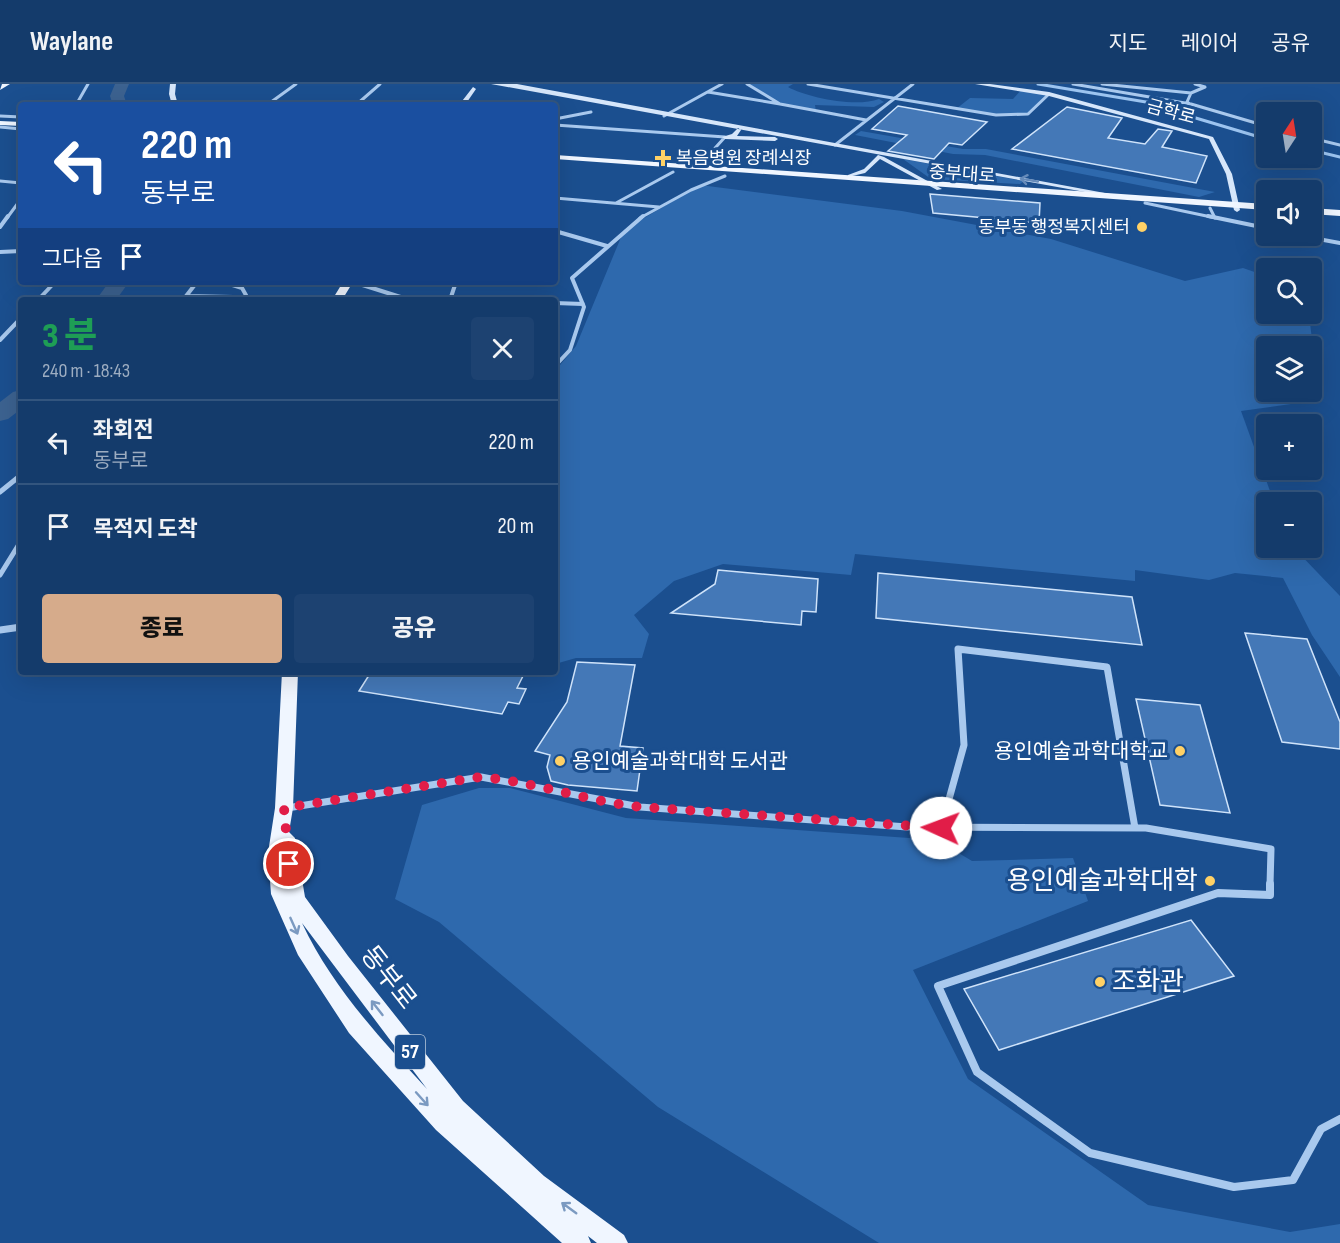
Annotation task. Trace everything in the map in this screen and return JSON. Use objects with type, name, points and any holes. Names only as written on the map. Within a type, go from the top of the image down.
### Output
[{"type":"main road","points":[[0,88],[7,84]]},
{"type":"main road","points":[[173,84],[174,102]]},
{"type":"main road","points":[[464,102],[472,87],[479,84]]},
{"type":"main road","points":[[494,84],[667,114],[878,157],[939,189]]},
{"type":"main road","points":[[508,84],[1128,197]]},
{"type":"main road","name":"금학로","points":[[978,84],[1049,94],[1211,138],[1229,174],[1236,207]]},
{"type":"main road","points":[[1,119],[18,121]]},
{"type":"main road","points":[[725,137],[734,135],[738,130]]},
{"type":"main road","points":[[725,137],[785,138]]},
{"type":"main road","points":[[850,176],[856,173],[868,155]]},
{"type":"main road","points":[[850,176],[864,173],[872,167],[878,157]]},
{"type":"main road","points":[[558,158],[657,168]]},
{"type":"main road","points":[[558,164],[657,168]]},
{"type":"main road","name":"중부대로","points":[[657,168],[698,167],[850,176],[1128,197],[1256,210]]},
{"type":"main road","name":"중부대로","points":[[657,168],[673,172],[725,176],[1210,208],[1256,207]]},
{"type":"main road","points":[[1322,214],[1340,216]]},
{"type":"main road","name":"동부로","points":[[290,675],[284,808],[278,853],[280,894],[305,950],[356,1026],[444,1123],[574,1240]]},
{"type":"main road","name":"동부로","points":[[284,808],[286,846],[296,899],[341,962],[455,1108],[536,1184],[616,1243]]},
{"type":"street","points":[[78,102],[88,84]]},
{"type":"street","points":[[271,102],[296,84]]},
{"type":"street","points":[[359,102],[380,84]]},
{"type":"street","points":[[667,114],[722,84]]},
{"type":"street","points":[[747,84],[780,104]]},
{"type":"street","points":[[808,84],[996,115],[1028,114],[1049,94]]},
{"type":"street","points":[[835,145],[913,84]]},
{"type":"street","points":[[1072,84],[1191,104],[1256,123]]},
{"type":"street","points":[[1102,84],[1191,93],[1213,84]]},
{"type":"street","points":[[1195,84],[1205,87]]},
{"type":"street","points":[[708,92],[866,120]]},
{"type":"street","points":[[1191,93],[1187,102],[1191,104]]},
{"type":"street","points":[[558,119],[564,120],[577,113],[591,112]]},
{"type":"street","points":[[558,125],[725,137]]},
{"type":"street","points":[[0,127],[18,129]]},
{"type":"street","points":[[698,167],[725,137]]},
{"type":"street","points":[[1322,141],[1340,145]]},
{"type":"street","points":[[615,203],[673,172]]},
{"type":"street","points":[[558,363],[570,350],[584,307],[572,278],[641,217],[725,176]]},
{"type":"street","points":[[0,181],[18,183]]},
{"type":"street","points":[[558,198],[659,207]]},
{"type":"street","points":[[0,227],[18,203]]},
{"type":"street","points":[[1144,203],[1256,226]]},
{"type":"street","points":[[1210,208],[1215,218]]},
{"type":"street","points":[[558,232],[607,246]]},
{"type":"street","points":[[1322,240],[1340,243]]},
{"type":"street","points":[[0,252],[18,251]]},
{"type":"street","points":[[41,297],[52,285]]},
{"type":"street","points":[[236,285],[242,288],[247,297]]},
{"type":"street","points":[[360,285],[400,297]]},
{"type":"street","points":[[558,303],[583,304]]},
{"type":"street","points":[[0,340],[18,321]]},
{"type":"street","points":[[0,492],[18,478]]},
{"type":"street","points":[[0,575],[18,546]]},
{"type":"street","points":[[0,630],[18,627]]},
{"type":"street","points":[[941,828],[964,745],[958,649],[1107,667],[1135,828]]},
{"type":"street","points":[[284,808],[481,777],[513,780],[608,803],[640,807],[941,828],[1135,828],[1271,849],[1270,895],[1218,893],[938,986],[977,1072],[1090,1153],[1234,1187],[1293,1180],[1321,1129],[1340,1119]]},
{"type":"shaded area","points":[[747,84],[793,84],[788,87],[831,100],[857,102],[879,99],[884,102],[874,107],[815,105],[816,111],[780,104]]},
{"type":"shaded area","points":[[1021,90],[1049,94],[1028,114],[996,115],[956,109],[970,98],[1013,99]]},
{"type":"shaded area","points":[[861,131],[963,149],[986,149],[1215,192],[1199,197],[985,155],[953,154],[855,135]]},
{"type":"shaded area","points":[[903,159],[1024,181],[1020,184],[931,179]]},
{"type":"shaded area","points":[[700,185],[902,211],[1051,239],[1185,281],[1243,268],[1256,273],[1256,324],[1310,324],[1312,336],[1256,336],[1256,402],[1305,402],[1241,411],[1256,452],[1256,480],[1266,480],[1270,492],[1256,492],[1256,558],[1304,558],[1340,596],[1340,677],[1312,635],[1283,578],[1235,573],[1209,580],[1135,570],[1135,581],[855,554],[851,575],[723,564],[674,581],[634,615],[649,634],[642,658],[576,658],[558,663],[558,367],[576,346],[624,230]]},
{"type":"shaded area","points":[[479,788],[510,788],[626,818],[937,840],[972,861],[1073,858],[1088,901],[913,970],[968,1079],[1148,1205],[1290,1232],[1340,1224],[1340,1243],[879,1243],[658,1107],[439,922],[395,899],[422,805]]},
{"type":"building","points":[[898,106],[987,122],[962,145],[949,143],[934,159],[888,151],[907,135],[872,129]]},
{"type":"building","points":[[1067,107],[1122,118],[1108,138],[1145,144],[1158,129],[1172,131],[1162,147],[1207,156],[1196,183],[1012,149]]},
{"type":"building","points":[[930,194],[1040,203],[1039,223],[933,213]]},
{"type":"building","points":[[718,570],[818,579],[816,612],[802,611],[801,625],[671,613],[715,584]]},
{"type":"building","points":[[878,573],[1132,597],[1142,645],[876,618]]},
{"type":"building","points":[[1245,633],[1307,639],[1340,722],[1340,749],[1282,742]]},
{"type":"building","points":[[577,662],[635,665],[620,746],[643,748],[637,791],[568,785],[551,781],[547,767],[550,755],[535,751],[567,702]]},
{"type":"building","points":[[369,675],[524,675],[517,688],[526,689],[519,704],[508,702],[502,714],[359,691]]},
{"type":"building","points":[[1136,699],[1200,705],[1230,813],[1160,805]]},
{"type":"building","name":"조화관","points":[[1191,920],[1234,976],[999,1050],[964,989]]},
{"type":"waterway","points":[[119,102],[117,96],[122,84]]},
{"type":"waterway","points":[[1038,84],[1164,105],[1179,113],[1256,136]]},
{"type":"waterway","points":[[1322,153],[1340,157]]},
{"type":"waterway","points":[[108,297],[117,285]]},
{"type":"waterway","points":[[0,414],[18,399]]},
{"type":"place","name":"복음병원 장례식장","points":[[663,158]]},
{"type":"place","name":"동부동 행정복지센터","points":[[1142,227]]},
{"type":"place","name":"용인예술과학대학교","points":[[1180,751]]},
{"type":"place","name":"용인예술과학대학 도서관","points":[[560,761]]},
{"type":"place","name":"용인예술과학대학","points":[[1210,881]]},
{"type":"place","name":"조화관","points":[[1100,982]]},
{"type":"route","points":[[289,864],[284,808],[450,780],[481,777],[513,780],[578,797],[640,807],[941,828]]}]
